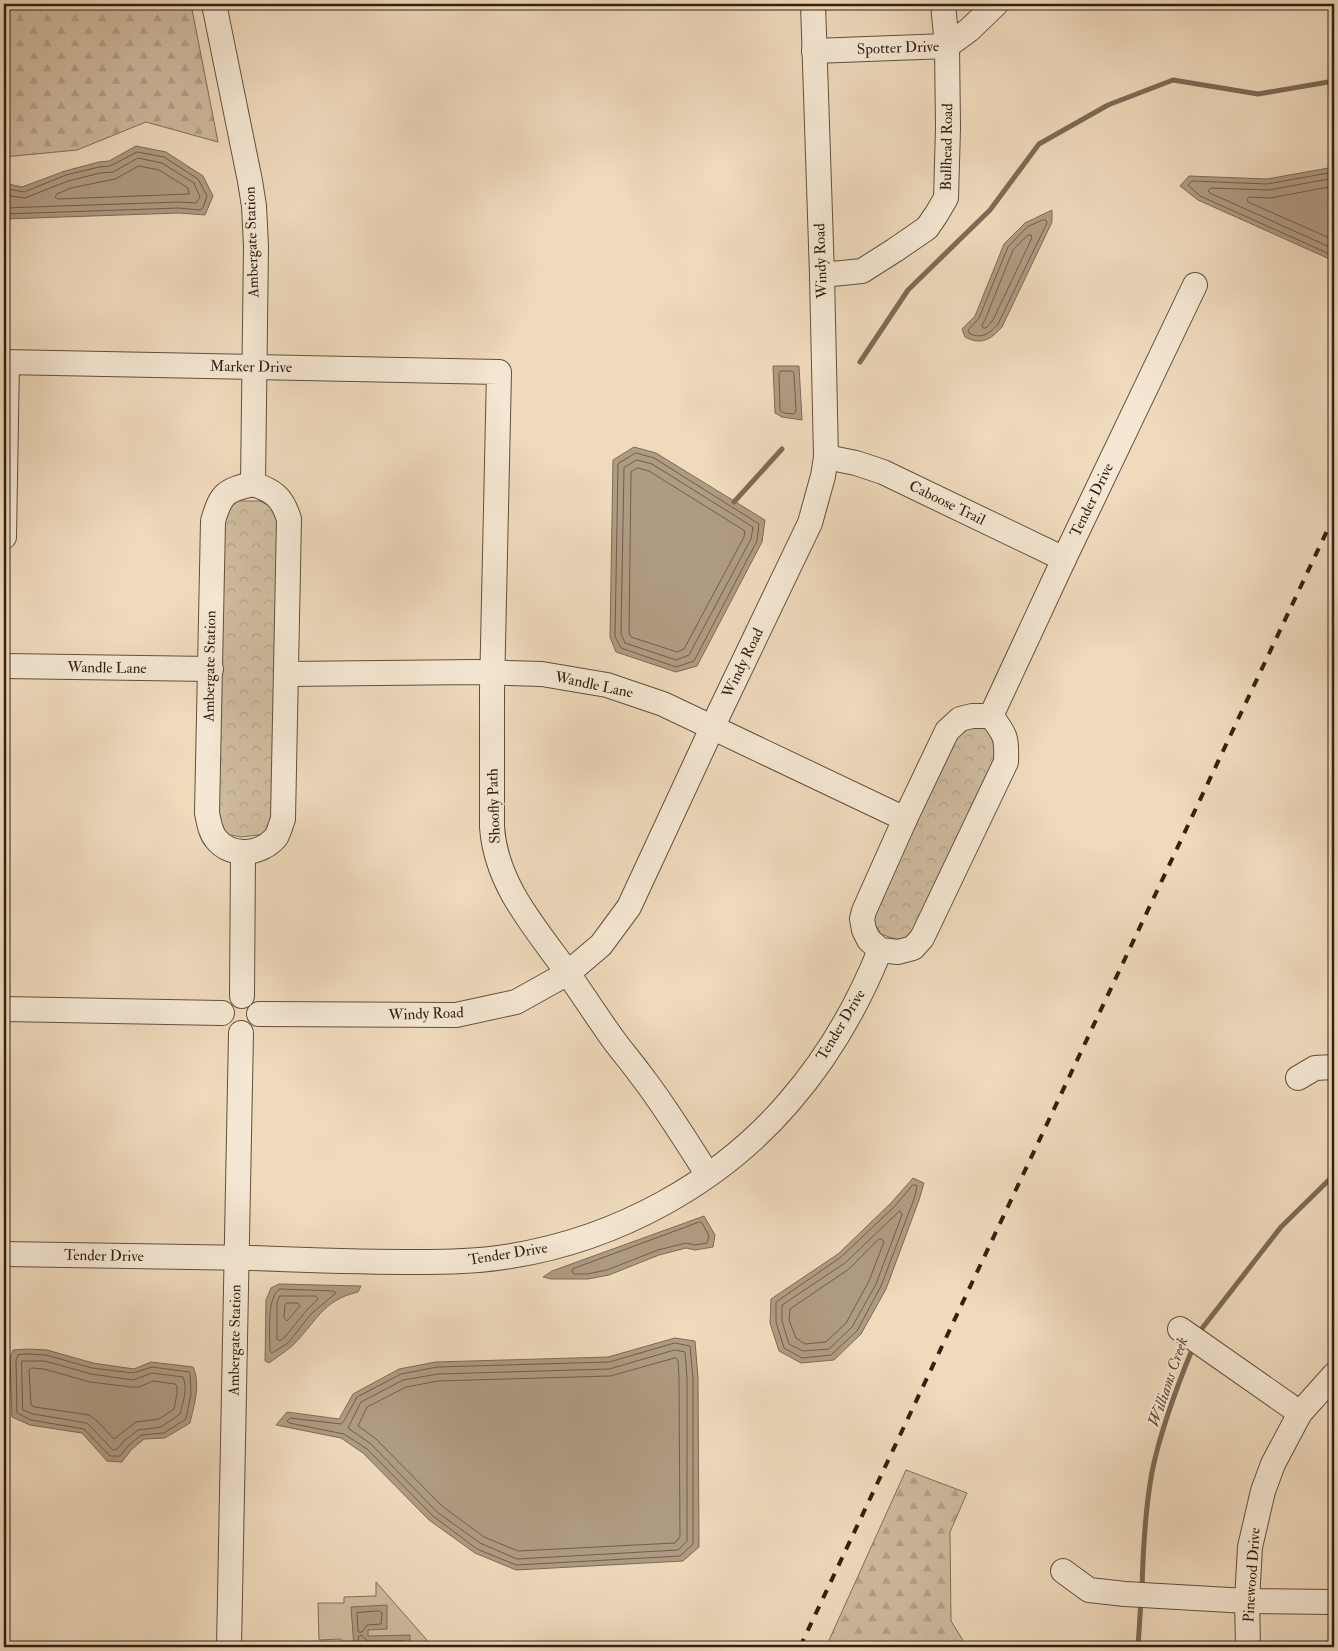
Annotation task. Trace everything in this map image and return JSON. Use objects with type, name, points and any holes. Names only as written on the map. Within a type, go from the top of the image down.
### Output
[{"type":"street","name":"Ambergate Station","points":[[214,4],[254,206],[256,246],[253,484],[233,488],[222,496],[213,521],[207,813],[210,828],[216,839],[229,850],[243,852]]},
{"type":"street","name":"Windy Road","points":[[259,1014],[456,1015],[516,1002],[568,973],[601,945],[630,907],[810,522],[823,476],[826,457],[813,4]]},
{"type":"street","name":"Bullhead Road","points":[[822,275],[862,271],[927,228],[946,198],[948,128],[947,46],[943,4]]},
{"type":"street","name":"Spotter Drive","points":[[814,51],[947,46],[969,30],[996,4]]},
{"type":"street","name":"Tender Drive","points":[[991,716],[1195,285]]},
{"type":"street","name":"Marker Drive","points":[[6,362],[499,372]]},
{"type":"street","points":[[4,537],[6,362]]},
{"type":"street","name":"Shoofly Path","points":[[499,372],[492,827],[496,856],[517,903],[568,973],[609,1034],[641,1075],[708,1175]]},
{"type":"street","name":"Caboose Trail","points":[[826,457],[856,463],[883,472],[1064,559]]},
{"type":"street","points":[[242,996],[243,852],[261,849],[276,836],[283,819],[289,519],[281,500],[270,490],[253,484]]},
{"type":"street","name":"Wandle Lane","points":[[4,666],[211,669]]},
{"type":"street","name":"Wandle Lane","points":[[286,674],[493,672],[542,674],[607,685],[635,693],[713,726],[905,819]]},
{"type":"street","points":[[972,716],[991,716],[1003,730],[1007,742],[1006,762],[966,848],[922,938],[913,948],[898,952],[880,950],[869,940],[864,930],[862,919],[905,819],[947,731],[960,719],[972,716]]},
{"type":"street","name":"Tender Drive","points":[[4,1254],[361,1262],[445,1262],[511,1256],[575,1241],[606,1230],[645,1212],[693,1186],[739,1152],[766,1127],[802,1086],[837,1036],[855,1005],[880,950]]},
{"type":"street","points":[[236,996],[242,996],[256,1004],[259,1014],[256,1025],[241,1033],[234,1032],[225,1025],[222,1013],[226,1002],[236,996]]},
{"type":"street","points":[[4,1009],[222,1013]]},
{"type":"street","name":"Ambergate Station","points":[[229,1647],[241,1033]]},
{"type":"street","points":[[1298,1078],[1315,1068],[1334,1068]]},
{"type":"street","points":[[1180,1328],[1300,1413]]},
{"type":"street","name":"Pinewood Drive","points":[[1248,1647],[1247,1601],[1250,1547],[1263,1490],[1300,1413],[1334,1376]]},
{"type":"street","points":[[1063,1571],[1090,1590],[1167,1597],[1247,1601],[1334,1602]]},
{"type":"green space","points":[[29,4],[191,4],[218,142],[146,122],[77,150],[4,157],[4,7]]},
{"type":"green space","points":[[238,501],[260,501],[274,508],[279,519],[275,811],[267,834],[241,837],[225,834],[218,815],[222,530],[226,511]]},
{"type":"green space","points":[[984,727],[998,740],[999,761],[912,937],[900,941],[881,934],[871,918],[956,735],[970,728]]},
{"type":"green space","points":[[906,1470],[967,1493],[950,1532],[951,1621],[967,1647],[826,1647]]},
{"type":"green space","points":[[376,1582],[433,1647],[342,1647],[341,1639],[319,1640],[318,1603],[344,1603],[344,1597],[376,1596]]},
{"type":"water","points":[[136,146],[166,152],[203,176],[213,196],[205,215],[179,213],[4,219],[4,183],[22,187],[65,171],[109,161]]},
{"type":"water","points":[[1334,167],[1334,261],[1198,200],[1180,186],[1189,176],[1267,179]]},
{"type":"water","points":[[1052,210],[1052,222],[1002,327],[986,340],[976,341],[965,337],[962,329],[975,316],[1004,244],[1025,223]]},
{"type":"water","points":[[773,366],[799,366],[802,420],[782,417],[775,413]]},
{"type":"water","points":[[634,447],[656,453],[765,520],[762,542],[697,666],[676,672],[616,652],[610,637],[613,460]]},
{"type":"water","points":[[913,1178],[924,1183],[919,1200],[886,1289],[861,1334],[834,1360],[801,1363],[779,1351],[770,1323],[771,1299],[838,1254],[891,1203]]},
{"type":"water","points":[[704,1216],[715,1235],[713,1247],[695,1250],[686,1248],[659,1255],[609,1275],[588,1279],[551,1279],[543,1277],[552,1271]]},
{"type":"water","points":[[279,1284],[361,1286],[358,1292],[336,1301],[328,1307],[292,1346],[269,1363],[265,1361],[266,1300],[271,1288]]},
{"type":"water","points":[[675,1338],[695,1341],[698,1378],[699,1547],[683,1561],[516,1570],[475,1553],[429,1520],[363,1453],[341,1438],[276,1425],[287,1412],[339,1419],[353,1394],[399,1369],[436,1362],[608,1357]]},
{"type":"water","points":[[13,1350],[47,1350],[93,1363],[134,1369],[151,1362],[193,1367],[197,1387],[190,1423],[165,1438],[144,1439],[131,1450],[122,1462],[107,1461],[82,1433],[30,1425],[12,1417],[10,1359]]},
{"type":"water","points":[[387,1605],[387,1629],[368,1630],[368,1636],[410,1635],[410,1647],[354,1647],[351,1607]]},
{"type":"water","points":[[679,1644],[681,1647],[485,1647]]},
{"type":"waterway","points":[[860,362],[908,290],[990,210],[1039,144],[1108,105],[1173,80],[1258,94],[1334,81]]},
{"type":"waterway","points":[[734,502],[782,449]]},
{"type":"waterway","name":"Williams Creek","points":[[1198,1335],[1281,1227],[1334,1175]]},
{"type":"waterway","name":"Williams Creek","points":[[1142,1589],[1145,1530],[1152,1472],[1170,1407],[1194,1345]]},
{"type":"waterway","name":"Williams Creek","points":[[1138,1647],[1141,1600]]},
{"type":"railway","points":[[800,1647],[1334,516]]}]
